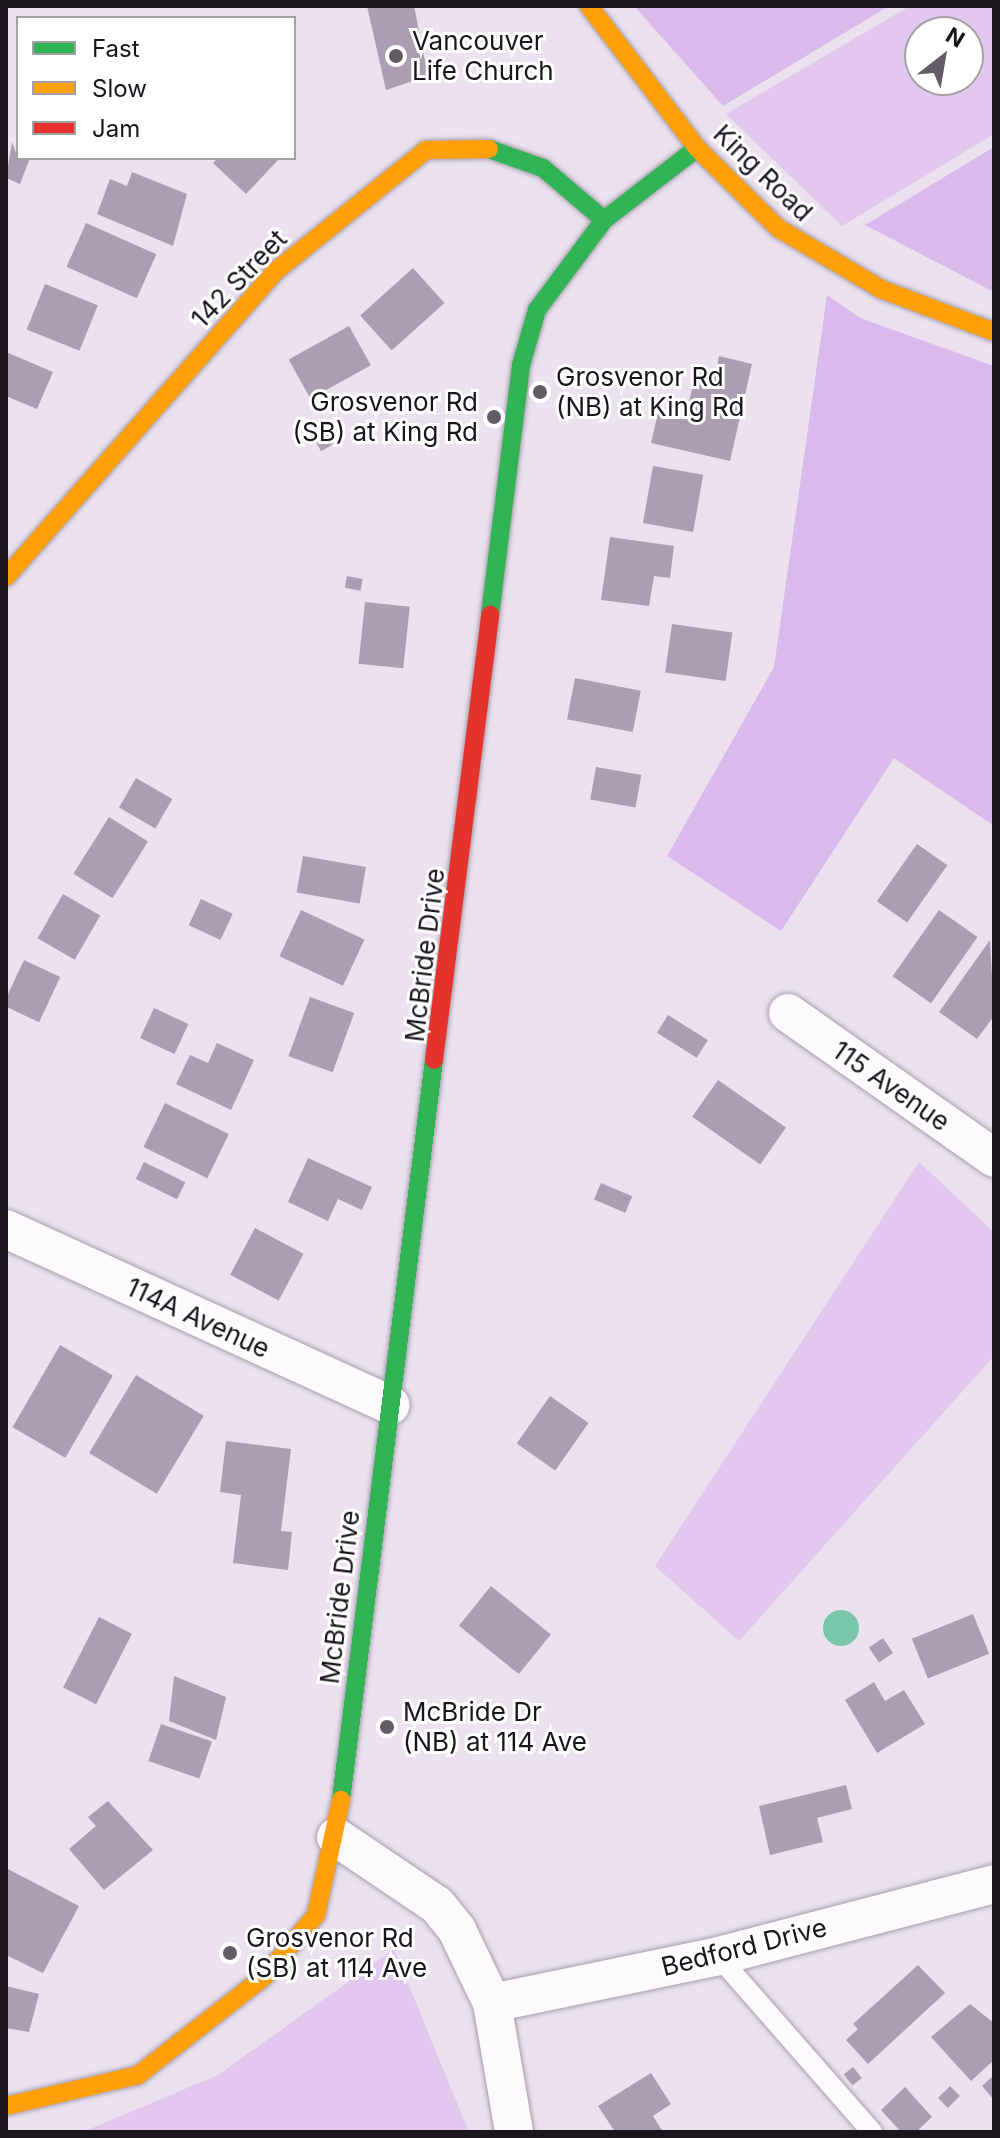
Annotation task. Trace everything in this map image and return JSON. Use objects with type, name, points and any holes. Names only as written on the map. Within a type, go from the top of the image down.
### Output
[{"type":"street","name":"King Road","points":[[589,6],[697,148],[759,213],[817,256],[994,332]]},
{"type":"street","name":"McBride Drive","points":[[6,2106],[138,2075],[264,1977],[316,1915],[336,1837],[521,365],[543,296],[604,220],[697,148]]},
{"type":"street","name":"142 Street","points":[[6,577],[277,270],[426,150],[492,149],[543,168],[604,220]]},
{"type":"street","name":"115 Avenue","points":[[788,1013],[994,1158]]},
{"type":"street","name":"114A Avenue","points":[[6,1229],[391,1405]]},
{"type":"street","points":[[336,1837],[437,1905],[492,2003],[514,2132]]},
{"type":"street","name":"Bedford Drive","points":[[492,2003],[718,1956],[994,1884]]},
{"type":"lane","points":[[718,1956],[872,2132]]},
{"type":"shaded area","points":[[634,6],[889,6],[723,106]]},
{"type":"shaded area","points":[[910,6],[994,6],[994,134],[842,226],[726,114]]},
{"type":"shaded area","points":[[994,147],[994,292],[865,225]]},
{"type":"shaded area","points":[[827,295],[860,318],[994,366],[994,826],[894,758],[781,931],[667,856],[774,667]]},
{"type":"shaded area","points":[[919,1162],[994,1232],[994,1356],[739,1641],[655,1566]]},
{"type":"shaded area","points":[[841,1610],[853,1616],[859,1628],[853,1640],[841,1646],[829,1640],[823,1628],[829,1616]]},
{"type":"shaded area","points":[[394,1949],[469,2132],[83,2132],[218,2075]]},
{"type":"building","points":[[367,6],[414,6],[428,76],[386,90]]},
{"type":"building","points":[[12,142],[16,160],[29,160],[20,184],[6,178]]},
{"type":"building","points":[[216,160],[278,160],[246,194],[213,163]]},
{"type":"building","points":[[132,172],[187,194],[173,246],[97,214],[110,179],[127,186]]},
{"type":"building","points":[[86,223],[156,254],[137,298],[66,267]]},
{"type":"building","points":[[413,268],[444,303],[392,350],[360,316]]},
{"type":"building","points":[[45,284],[98,305],[79,351],[27,329]]},
{"type":"building","points":[[349,326],[371,365],[310,399],[289,359]]},
{"type":"building","points":[[6,352],[53,372],[37,409],[6,396]]},
{"type":"building","points":[[719,356],[752,364],[730,461],[651,443],[658,413],[685,419],[696,372],[715,376]]},
{"type":"building","points":[[325,426],[335,443],[321,451],[311,434]]},
{"type":"building","points":[[653,466],[703,475],[693,532],[643,523]]},
{"type":"building","points":[[610,537],[674,546],[670,578],[654,576],[649,606],[601,600]]},
{"type":"building","points":[[347,576],[363,579],[360,591],[345,588]]},
{"type":"building","points":[[365,602],[410,607],[403,668],[359,664]]},
{"type":"building","points":[[672,624],[732,632],[726,681],[665,673]]},
{"type":"building","points":[[575,678],[641,691],[633,732],[567,719]]},
{"type":"building","points":[[596,767],[641,775],[636,807],[590,799]]},
{"type":"building","points":[[136,778],[172,799],[155,828],[119,807]]},
{"type":"building","points":[[109,817],[148,841],[113,898],[73,874]]},
{"type":"building","points":[[917,844],[947,865],[907,923],[877,901]]},
{"type":"building","points":[[303,856],[366,867],[360,904],[297,892]]},
{"type":"building","points":[[63,894],[100,916],[75,960],[38,938]]},
{"type":"building","points":[[201,899],[233,914],[220,940],[189,925]]},
{"type":"building","points":[[301,910],[364,940],[343,986],[279,956]]},
{"type":"building","points":[[939,910],[978,937],[931,1003],[893,976]]},
{"type":"building","points":[[990,940],[994,1016],[977,1039],[939,1012]]},
{"type":"building","points":[[24,960],[60,977],[39,1022],[6,1007],[6,999]]},
{"type":"building","points":[[310,997],[354,1013],[333,1072],[288,1056]]},
{"type":"building","points":[[154,1008],[188,1024],[174,1054],[140,1038]]},
{"type":"building","points":[[668,1015],[708,1040],[697,1058],[657,1033]]},
{"type":"building","points":[[217,1043],[254,1060],[231,1110],[176,1084],[190,1055],[208,1063]]},
{"type":"building","points":[[718,1080],[786,1128],[760,1164],[692,1117]]},
{"type":"building","points":[[165,1103],[229,1134],[207,1178],[144,1147]]},
{"type":"building","points":[[308,1158],[372,1187],[362,1210],[338,1199],[328,1221],[288,1202]]},
{"type":"building","points":[[144,1162],[185,1182],[177,1199],[136,1179]]},
{"type":"building","points":[[601,1183],[632,1196],[625,1213],[594,1200]]},
{"type":"building","points":[[255,1228],[304,1254],[279,1301],[230,1275]]},
{"type":"building","points":[[60,1345],[113,1376],[65,1458],[12,1427]]},
{"type":"building","points":[[136,1375],[204,1416],[157,1494],[89,1453]]},
{"type":"building","points":[[550,1396],[589,1423],[555,1470],[517,1444]]},
{"type":"building","points":[[226,1441],[291,1449],[281,1531],[292,1532],[288,1570],[233,1563],[241,1495],[220,1492]]},
{"type":"building","points":[[491,1586],[551,1634],[519,1674],[459,1626]]},
{"type":"building","points":[[973,1614],[989,1654],[928,1679],[912,1639]]},
{"type":"building","points":[[99,1617],[132,1634],[96,1704],[63,1687]]},
{"type":"building","points":[[883,1638],[893,1653],[879,1662],[869,1648]]},
{"type":"building","points":[[174,1676],[226,1697],[216,1740],[169,1721]]},
{"type":"building","points":[[874,1682],[885,1701],[904,1690],[925,1724],[877,1753],[845,1700]]},
{"type":"building","points":[[161,1724],[212,1742],[199,1778],[148,1761]]},
{"type":"building","points":[[846,1785],[852,1809],[817,1818],[823,1842],[770,1855],[759,1806]]},
{"type":"building","points":[[108,1801],[153,1850],[104,1890],[69,1849],[96,1826],[88,1817]]},
{"type":"building","points":[[6,1868],[79,1906],[43,1973],[6,1955]]},
{"type":"building","points":[[918,1965],[945,1993],[868,2064],[846,2040],[858,2029],[853,2024]]},
{"type":"building","points":[[6,1986],[39,1994],[29,2032],[6,2028]]},
{"type":"building","points":[[970,2004],[994,2023],[994,2060],[971,2081],[931,2037]]},
{"type":"building","points":[[853,2067],[862,2078],[852,2085],[844,2075]]},
{"type":"building","points":[[651,2073],[671,2104],[653,2116],[663,2132],[615,2132],[598,2106]]},
{"type":"building","points":[[994,2075],[994,2100],[982,2086]]},
{"type":"building","points":[[950,2086],[960,2096],[948,2108],[938,2098]]},
{"type":"building","points":[[905,2087],[932,2117],[916,2132],[901,2132],[881,2110]]},
{"type":"traffic: fast","points":[[490,615],[521,365],[537,310],[604,220],[697,148]]},
{"type":"traffic: fast","points":[[489,149],[543,168],[604,220]]},
{"type":"traffic: fast","points":[[341,1800],[434,1060]]},
{"type":"traffic: slow","points":[[589,6],[697,148],[778,228],[881,289],[994,332]]},
{"type":"traffic: slow","points":[[6,577],[277,270],[426,150],[489,149]]},
{"type":"traffic: slow","points":[[6,2106],[138,2075],[264,1977],[316,1915],[341,1800]]},
{"type":"traffic: jam","points":[[434,1060],[490,615]]},
{"type":"place","name":"Vancouver Life Church","points":[[396,56]]},
{"type":"place","name":"Grosvenor Rd (NB) at King Rd","points":[[540,392]]},
{"type":"place","name":"Grosvenor Rd (SB) at King Rd","points":[[494,417]]},
{"type":"place","name":"McBride Dr (NB) at 114 Ave","points":[[387,1727]]},
{"type":"place","name":"Grosvenor Rd (SB) at 114 Ave","points":[[230,1953]]}]
